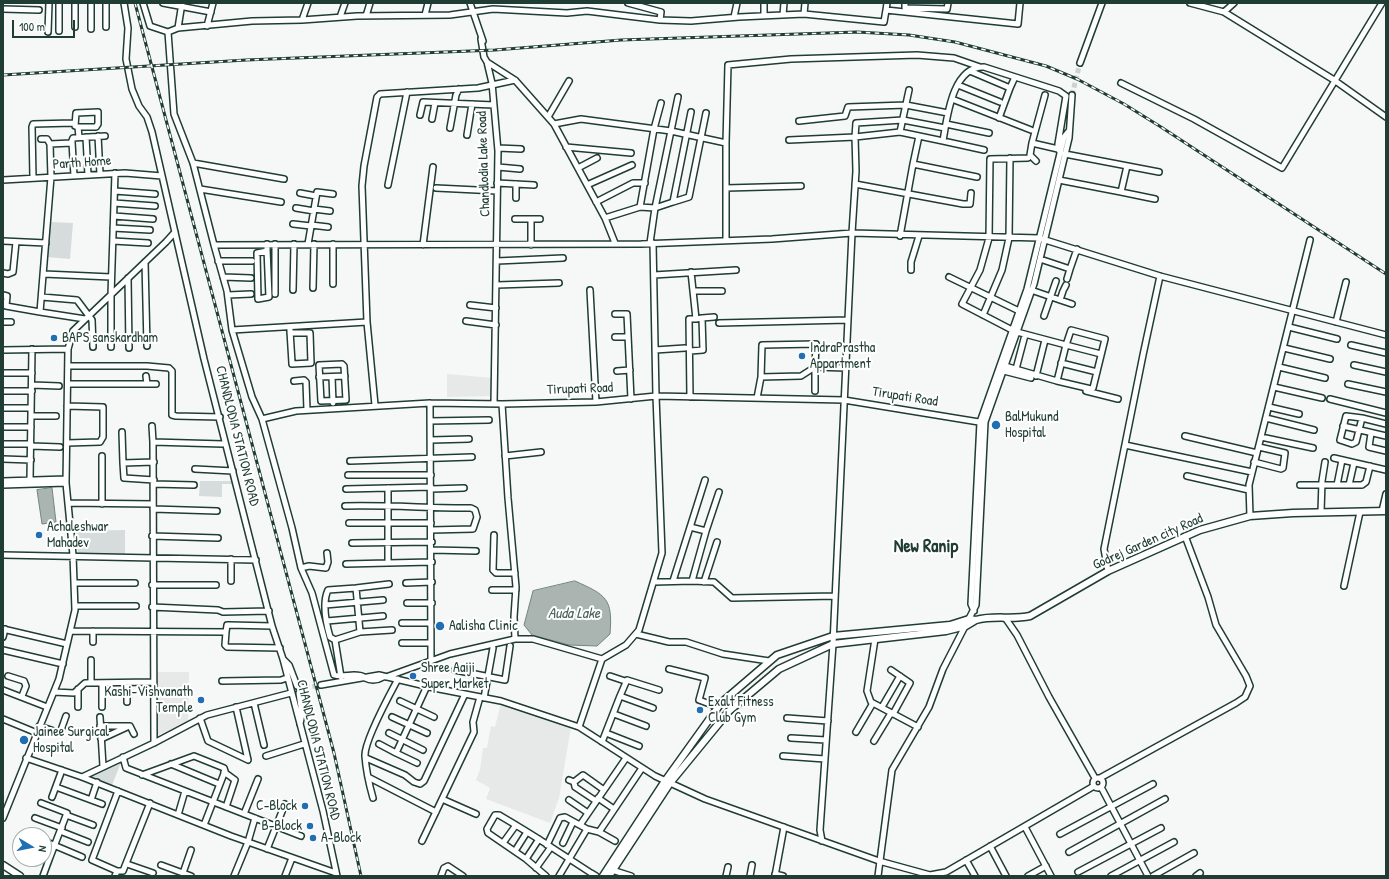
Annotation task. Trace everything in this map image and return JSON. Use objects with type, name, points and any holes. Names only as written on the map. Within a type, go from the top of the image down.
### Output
[{"type":"main road","name":"Godrej Garden city Road","points":[[976,620],[985,617],[1019,619],[1030,616],[1108,571],[1185,536],[1200,530],[1250,516],[1320,512],[1384,511]]},
{"type":"main road","points":[[603,876],[718,707],[777,655],[833,636],[950,625],[969,619],[976,620]]},
{"type":"main road","points":[[610,873],[668,782],[729,712],[778,669],[833,644],[946,631],[966,626],[976,620]]},
{"type":"main road","points":[[3,865],[20,876]]},
{"type":"street","points":[[48,32],[49,3]]},
{"type":"street","points":[[59,3],[59,31]]},
{"type":"street","points":[[75,3],[75,27]]},
{"type":"street","points":[[91,3],[91,29]]},
{"type":"street","points":[[106,3],[106,27]]},
{"type":"street","name":"CHANDLODIA STATION ROAD","points":[[124,3],[128,28],[126,60],[132,89],[139,106],[147,118],[272,626],[280,648],[304,744],[323,811],[336,875]]},
{"type":"street","points":[[143,3],[150,26],[168,32],[178,28],[252,21],[366,16],[450,15],[493,9],[567,13],[586,11],[660,20],[691,22],[734,17],[804,14],[884,22],[887,3]]},
{"type":"street","points":[[163,3],[182,5],[211,12]]},
{"type":"street","points":[[207,26],[213,3]]},
{"type":"street","points":[[302,20],[308,3]]},
{"type":"street","points":[[340,17],[345,3]]},
{"type":"street","points":[[366,16],[370,3]]},
{"type":"street","points":[[425,16],[428,3]]},
{"type":"street","name":"Chandlodia Lake Road","points":[[470,3],[492,83],[498,148],[498,246],[494,403]]},
{"type":"street","points":[[630,3],[646,5],[661,12],[660,20]]},
{"type":"street","points":[[734,17],[737,3]]},
{"type":"street","points":[[764,3],[764,16]]},
{"type":"street","points":[[783,15],[784,3]]},
{"type":"street","points":[[804,14],[805,3]]},
{"type":"street","points":[[905,3],[905,8],[926,6],[937,9],[948,9],[948,3]]},
{"type":"street","points":[[937,3],[937,9]]},
{"type":"street","points":[[886,10],[1018,24],[1020,3]]},
{"type":"street","points":[[1080,63],[1102,3]]},
{"type":"street","points":[[1190,3],[1224,12],[1334,80],[1386,117]]},
{"type":"street","points":[[1224,12],[1234,3]]},
{"type":"street","points":[[1121,82],[1194,119],[1282,168],[1382,3]]},
{"type":"street","points":[[178,28],[182,5]]},
{"type":"street","points":[[3,9],[39,10]]},
{"type":"street","points":[[168,32],[174,114],[193,163],[228,295],[232,330],[252,397],[262,419],[292,528],[301,568],[312,593],[334,675],[341,677],[362,675],[365,678]]},
{"type":"street","points":[[726,240],[728,65],[791,58],[917,55],[954,58],[1059,91],[1066,96],[1059,180],[1045,240],[1031,290],[1014,331],[1002,369]]},
{"type":"street","points":[[486,60],[514,80],[554,124],[605,218],[615,243]]},
{"type":"street","points":[[942,141],[952,99],[958,85],[963,76],[980,67]]},
{"type":"street","points":[[970,71],[1010,88]]},
{"type":"street","points":[[999,118],[1015,77]]},
{"type":"street","points":[[375,405],[367,322],[362,186],[364,166],[377,97],[380,94],[478,88],[492,83],[514,80]]},
{"type":"street","points":[[548,117],[569,81]]},
{"type":"street","points":[[958,85],[1000,102]]},
{"type":"street","points":[[450,128],[456,104],[456,95],[459,89]]},
{"type":"street","points":[[900,132],[909,90]]},
{"type":"street","points":[[388,185],[407,92]]},
{"type":"street","points":[[1036,161],[1030,155],[1045,95]]},
{"type":"street","points":[[878,876],[892,770],[929,707],[943,668],[976,605],[982,422],[1002,369],[1027,289],[1064,137],[1068,132],[1072,95]]},
{"type":"street","points":[[579,727],[602,659],[626,645],[639,630],[662,553],[652,243],[655,208],[678,97]]},
{"type":"street","points":[[952,99],[1031,130]]},
{"type":"street","points":[[420,115],[423,102],[494,105]]},
{"type":"street","points":[[432,119],[435,102]]},
{"type":"street","points":[[640,207],[654,128],[661,103]]},
{"type":"street","points":[[466,135],[472,104]]},
{"type":"street","points":[[799,121],[845,116],[848,107],[906,105],[948,113]]},
{"type":"street","points":[[78,128],[98,125],[98,112],[76,113],[75,126],[78,128],[79,137]]},
{"type":"street","points":[[673,202],[685,134],[691,112]]},
{"type":"street","points":[[605,218],[640,207],[655,208],[689,197],[706,113]]},
{"type":"street","points":[[554,124],[581,118],[654,128],[726,143]]},
{"type":"street","points":[[822,841],[820,830],[833,644],[855,184],[856,122],[903,120],[989,133]]},
{"type":"street","points":[[33,178],[33,124],[73,123]]},
{"type":"street","points":[[789,140],[855,137],[900,132],[984,150]]},
{"type":"street","points":[[98,136],[100,174]]},
{"type":"street","points":[[74,176],[73,138],[105,136]]},
{"type":"street","points":[[900,236],[919,136]]},
{"type":"street","points":[[86,137],[88,175]]},
{"type":"street","points":[[40,312],[51,177],[50,144],[47,139],[41,139]]},
{"type":"street","points":[[50,144],[72,142]]},
{"type":"street","points":[[1032,143],[1061,152],[1159,172]]},
{"type":"street","points":[[498,148],[521,150]]},
{"type":"street","points":[[566,148],[631,153]]},
{"type":"street","points":[[578,168],[597,158]]},
{"type":"street","points":[[983,315],[992,297],[1002,270],[1009,238],[1010,158]]},
{"type":"street","points":[[1028,158],[990,159],[989,238],[980,270],[962,304],[986,318],[1025,335],[1101,354]]},
{"type":"street","points":[[193,163],[284,179]]},
{"type":"street","points":[[913,164],[977,177]]},
{"type":"street","points":[[587,185],[632,165]]},
{"type":"street","points":[[423,245],[433,166]]},
{"type":"street","points":[[1121,192],[1127,166]]},
{"type":"street","points":[[498,167],[520,169]]},
{"type":"street","points":[[111,347],[111,277],[115,173]]},
{"type":"street","name":"Parth Home","points":[[3,180],[115,173],[162,176]]},
{"type":"street","points":[[1059,180],[1155,199]]},
{"type":"street","points":[[596,202],[633,183],[645,183]]},
{"type":"street","points":[[497,184],[534,185]]},
{"type":"street","points":[[516,184],[516,198]]},
{"type":"street","points":[[855,184],[970,204],[971,193]]},
{"type":"street","points":[[726,188],[801,186]]},
{"type":"street","points":[[436,188],[497,191]]},
{"type":"street","points":[[200,189],[281,202]]},
{"type":"street","points":[[115,191],[155,194]]},
{"type":"street","points":[[313,288],[311,225],[316,196],[318,192],[333,194]]},
{"type":"street","points":[[300,193],[316,196]]},
{"type":"street","points":[[114,203],[155,206]]},
{"type":"street","points":[[296,208],[330,211]]},
{"type":"street","points":[[114,216],[153,219]]},
{"type":"street","points":[[515,219],[540,219]]},
{"type":"street","points":[[531,219],[531,245]]},
{"type":"street","points":[[293,224],[328,227]]},
{"type":"street","points":[[113,228],[150,230]]},
{"type":"street","points":[[3,818],[54,692],[67,644],[75,606],[74,555],[66,480],[68,349],[73,331],[175,232]]},
{"type":"street","points":[[214,245],[364,244],[498,246],[652,243],[852,233],[900,236],[1039,238],[1160,276],[1386,335]]},
{"type":"street","points":[[911,270],[911,262],[919,236]]},
{"type":"street","points":[[1250,516],[1249,490],[1254,462],[1294,312],[1310,240]]},
{"type":"street","points":[[3,241],[46,243]]},
{"type":"street","points":[[113,241],[148,243]]},
{"type":"street","points":[[3,273],[8,274],[13,272],[16,242]]},
{"type":"street","points":[[267,244],[268,297],[258,299],[257,252],[267,251]]},
{"type":"street","points":[[274,294],[275,244]]},
{"type":"street","points":[[293,290],[294,244]]},
{"type":"street","points":[[333,244],[333,284]]},
{"type":"street","points":[[1060,300],[1077,249]]},
{"type":"street","points":[[497,262],[563,258]]},
{"type":"street","points":[[1040,259],[1070,269]]},
{"type":"street","points":[[218,261],[252,261]]},
{"type":"street","points":[[145,262],[147,346]]},
{"type":"street","points":[[654,274],[736,270]]},
{"type":"street","points":[[691,272],[696,319]]},
{"type":"street","points":[[44,274],[111,277]]},
{"type":"street","points":[[1108,571],[1104,549],[1160,276]]},
{"type":"street","points":[[223,277],[251,278]]},
{"type":"street","points":[[949,277],[1019,311]]},
{"type":"street","points":[[128,278],[129,348]]},
{"type":"street","points":[[1044,316],[1056,281]]},
{"type":"street","points":[[1336,322],[1346,282]]},
{"type":"street","points":[[497,285],[560,283]]},
{"type":"street","points":[[590,290],[596,402]]},
{"type":"street","points":[[1031,290],[1072,304]]},
{"type":"street","points":[[693,291],[722,291]]},
{"type":"street","points":[[228,295],[251,294]]},
{"type":"street","points":[[3,295],[7,296],[6,306],[40,312],[88,317]]},
{"type":"street","points":[[42,297],[77,300],[93,322],[93,347]]},
{"type":"street","points":[[470,305],[496,308]]},
{"type":"street","points":[[615,314],[627,314],[631,399]]},
{"type":"street","points":[[690,397],[687,349],[689,319],[714,317]]},
{"type":"street","points":[[655,350],[703,350],[702,318]]},
{"type":"street","points":[[719,323],[848,320]]},
{"type":"street","points":[[466,321],[496,325]]},
{"type":"street","points":[[3,322],[11,322]]},
{"type":"street","points":[[232,330],[367,322]]},
{"type":"street","points":[[290,327],[290,333],[292,364],[311,363],[310,333],[290,333]]},
{"type":"street","points":[[1289,327],[1337,339]]},
{"type":"street","points":[[1002,369],[1016,369],[1036,376],[1057,381],[1092,389],[1104,338],[1073,329],[1071,330],[1057,381]]},
{"type":"street","points":[[1016,369],[1025,335]]},
{"type":"street","points":[[615,337],[627,337]]},
{"type":"street","points":[[1036,376],[1045,340]]},
{"type":"street","points":[[757,398],[761,377],[762,345],[816,344],[815,391]]},
{"type":"street","points":[[1351,345],[1386,352]]},
{"type":"street","points":[[1284,348],[1330,359]]},
{"type":"street","points":[[30,479],[32,349]]},
{"type":"street","points":[[3,350],[68,349]]},
{"type":"street","points":[[1061,363],[1097,372]]},
{"type":"street","points":[[340,364],[344,366],[345,376],[346,400],[321,401],[319,365],[340,364]]},
{"type":"street","points":[[1354,365],[1386,372]]},
{"type":"street","points":[[68,366],[147,366],[169,368],[172,371],[172,415],[220,417]]},
{"type":"street","points":[[761,377],[801,376],[815,367],[846,368]]},
{"type":"street","points":[[1279,368],[1325,378]]},
{"type":"street","points":[[1002,369],[1118,399]]},
{"type":"street","points":[[617,371],[630,370]]},
{"type":"street","points":[[3,373],[32,373]]},
{"type":"street","points":[[146,376],[146,384]]},
{"type":"street","points":[[332,376],[333,408]]},
{"type":"street","points":[[319,377],[345,376]]},
{"type":"street","points":[[294,381],[304,380],[306,382],[307,410]]},
{"type":"street","points":[[68,384],[156,384]]},
{"type":"street","points":[[1348,384],[1386,392]]},
{"type":"street","points":[[32,385],[60,386]]},
{"type":"street","points":[[1274,387],[1322,398]]},
{"type":"street","points":[[3,391],[32,391]]},
{"type":"street","name":"Tirupati Road","points":[[262,419],[307,410],[375,405],[430,403],[502,404],[596,402],[656,396],[844,400],[982,422]]},
{"type":"street","points":[[1330,399],[1386,413]]},
{"type":"street","points":[[430,403],[432,508],[431,660]]},
{"type":"street","points":[[502,404],[516,590],[514,639]]},
{"type":"street","points":[[67,406],[103,407],[103,438],[100,442],[67,443]]},
{"type":"street","points":[[1269,407],[1299,414]]},
{"type":"street","points":[[3,408],[31,408]]},
{"type":"street","points":[[31,416],[56,416]]},
{"type":"street","points":[[1362,418],[1356,442],[1352,444],[1340,440],[1346,416],[1362,418],[1386,424]]},
{"type":"street","points":[[1266,418],[1314,430]]},
{"type":"street","points":[[430,421],[489,420]]},
{"type":"street","points":[[152,426],[154,462],[152,536],[154,743]]},
{"type":"street","points":[[1343,426],[1386,436]]},
{"type":"street","points":[[3,427],[31,427]]},
{"type":"street","points":[[122,432],[122,463],[124,478],[194,485]]},
{"type":"street","points":[[1371,432],[1369,447],[1386,451]]},
{"type":"street","points":[[1185,436],[1257,453]]},
{"type":"street","points":[[1261,437],[1313,448]]},
{"type":"street","points":[[430,440],[469,439]]},
{"type":"street","points":[[153,442],[222,444]]},
{"type":"street","points":[[3,444],[60,447]]},
{"type":"street","points":[[1125,446],[1252,472]]},
{"type":"street","points":[[1254,462],[1281,469],[1283,468],[1285,453],[1259,447]]},
{"type":"street","points":[[505,456],[541,452]]},
{"type":"street","points":[[102,456],[102,504]]},
{"type":"street","points":[[350,462],[431,460],[472,457]]},
{"type":"street","points":[[1334,458],[1386,470]]},
{"type":"street","points":[[3,459],[31,460]]},
{"type":"street","points":[[1337,485],[1342,460]]},
{"type":"street","points":[[122,463],[154,462]]},
{"type":"street","points":[[1320,512],[1322,485],[1326,462]]},
{"type":"street","points":[[1349,485],[1354,463]]},
{"type":"street","points":[[1300,486],[1364,484],[1370,466]]},
{"type":"street","points":[[195,469],[233,470]]},
{"type":"street","points":[[348,475],[431,475]]},
{"type":"street","points":[[1187,476],[1249,490]]},
{"type":"street","points":[[3,481],[30,479],[66,480]]},
{"type":"street","points":[[3,485],[66,480]]},
{"type":"street","points":[[673,581],[705,480]]},
{"type":"street","points":[[388,488],[388,563]]},
{"type":"street","points":[[346,489],[464,488]]},
{"type":"street","points":[[692,581],[719,492]]},
{"type":"street","points":[[1384,511],[1386,494]]},
{"type":"street","points":[[68,503],[217,511]]},
{"type":"street","points":[[346,506],[388,505],[432,508],[471,508],[474,510],[476,517],[473,529],[432,530]]},
{"type":"street","points":[[1344,586],[1360,512]]},
{"type":"street","points":[[349,523],[431,523]]},
{"type":"street","points":[[690,527],[706,531]]},
{"type":"street","points":[[494,535],[493,570],[496,573],[515,573]]},
{"type":"street","points":[[152,536],[218,538]]},
{"type":"street","points":[[1094,786],[1093,781],[1236,703],[1245,697],[1248,692],[1250,686],[1246,676],[1216,625],[1208,597],[1185,536]]},
{"type":"street","points":[[352,543],[387,541],[432,542]]},
{"type":"street","points":[[704,582],[716,542]]},
{"type":"street","points":[[432,550],[476,551]]},
{"type":"street","points":[[301,568],[309,566],[326,568],[327,553]]},
{"type":"street","points":[[3,555],[74,555],[153,559],[256,560]]},
{"type":"street","points":[[231,559],[231,581]]},
{"type":"street","points":[[346,564],[432,562]]},
{"type":"street","points":[[406,583],[432,582]]},
{"type":"street","points":[[654,582],[714,582],[732,598],[835,596]]},
{"type":"street","points":[[74,583],[135,583]]},
{"type":"street","points":[[341,677],[335,640],[330,636],[327,621],[326,605],[328,590],[390,584]]},
{"type":"street","points":[[152,585],[216,585]]},
{"type":"street","points":[[356,588],[360,632]]},
{"type":"street","points":[[492,590],[516,590]]},
{"type":"street","points":[[326,605],[382,600]]},
{"type":"street","points":[[408,603],[432,603]]},
{"type":"street","points":[[75,606],[136,606]]},
{"type":"street","points":[[152,607],[218,610],[223,612],[269,611]]},
{"type":"street","points":[[327,621],[383,616]]},
{"type":"street","points":[[1006,619],[1017,635],[1049,697],[1098,778],[1103,782],[1101,787],[1148,876]]},
{"type":"street","points":[[402,623],[431,623]]},
{"type":"street","points":[[272,626],[226,625],[225,645],[227,647],[280,648]]},
{"type":"street","points":[[3,637],[4,629],[67,644]]},
{"type":"street","points":[[335,640],[360,632],[392,630]]},
{"type":"street","points":[[70,631],[226,632]]},
{"type":"street","points":[[93,631],[93,642]]},
{"type":"street","points":[[636,634],[669,642],[686,642],[723,654],[769,661]]},
{"type":"street","points":[[384,677],[431,660],[514,639],[534,640],[602,659]]},
{"type":"street","points":[[875,639],[867,691],[871,702],[918,728]]},
{"type":"street","points":[[402,643],[431,643]]},
{"type":"street","points":[[454,670],[505,680],[510,646]]},
{"type":"street","points":[[422,841],[474,732],[473,722],[488,677],[493,648]]},
{"type":"street","points":[[3,650],[62,664]]},
{"type":"street","points":[[283,659],[289,664],[297,686],[305,688],[298,693],[302,714],[300,724]]},
{"type":"street","points":[[91,660],[91,682]]},
{"type":"street","points":[[669,669],[704,678],[699,700],[718,707]]},
{"type":"street","points":[[874,741],[910,683],[891,670]]},
{"type":"street","points":[[321,685],[365,678],[369,675],[380,675],[501,701],[579,727],[642,768],[705,799],[879,861],[930,875],[946,872],[1094,786],[1098,788],[1101,787]]},
{"type":"street","points":[[8,676],[24,681],[26,686],[22,696]]},
{"type":"street","points":[[610,676],[625,681],[630,680],[659,690]]},
{"type":"street","points":[[882,707],[900,676]]},
{"type":"street","points":[[222,681],[281,680],[287,678]]},
{"type":"street","points":[[373,798],[368,777],[366,758],[364,755],[371,735],[398,679]]},
{"type":"street","points":[[602,742],[614,714],[625,681]]},
{"type":"street","points":[[54,692],[74,693],[85,683],[91,682],[153,682]]},
{"type":"street","points":[[102,683],[102,707]]},
{"type":"street","points":[[127,683],[127,702]]},
{"type":"street","points":[[396,753],[427,686]]},
{"type":"street","points":[[78,689],[78,707]]},
{"type":"street","points":[[3,690],[22,696],[47,707]]},
{"type":"street","points":[[82,776],[154,743],[200,718],[292,693]]},
{"type":"street","points":[[366,758],[405,775],[414,782],[420,784],[424,781],[466,694]]},
{"type":"street","points":[[620,696],[653,708]]},
{"type":"street","points":[[400,701],[434,717]]},
{"type":"street","points":[[254,703],[264,745]]},
{"type":"street","points":[[856,732],[874,703]]},
{"type":"street","points":[[200,718],[208,741],[248,760],[236,707]]},
{"type":"street","points":[[614,714],[646,726]]},
{"type":"street","points":[[40,726],[60,733],[66,716]]},
{"type":"street","points":[[100,717],[104,766]]},
{"type":"street","points":[[392,717],[427,733]]},
{"type":"street","points":[[787,718],[828,721]]},
{"type":"street","points":[[3,720],[37,733]]},
{"type":"street","points":[[100,726],[130,726]]},
{"type":"street","points":[[130,726],[134,734]]},
{"type":"street","points":[[101,739],[130,726]]},
{"type":"street","points":[[389,733],[423,750]]},
{"type":"street","points":[[606,733],[639,746]]},
{"type":"street","points":[[791,738],[826,740]]},
{"type":"street","points":[[266,756],[304,744]]},
{"type":"street","points":[[379,744],[417,763]]},
{"type":"street","points":[[142,775],[198,756],[224,768],[224,772],[235,780],[226,807]]},
{"type":"street","points":[[783,756],[825,759]]},
{"type":"street","points":[[123,757],[126,768],[302,836]]},
{"type":"street","points":[[26,758],[82,776],[178,815],[327,870],[336,875]]},
{"type":"street","points":[[580,825],[626,758]]},
{"type":"street","points":[[171,764],[219,784]]},
{"type":"street","points":[[599,832],[642,768]]},
{"type":"street","points":[[52,797],[62,770]]},
{"type":"street","points":[[204,825],[224,772]]},
{"type":"street","points":[[604,790],[583,775],[571,781],[597,800],[614,809]]},
{"type":"street","points":[[368,777],[436,812]]},
{"type":"street","points":[[244,814],[258,779]]},
{"type":"street","points":[[91,800],[97,782]]},
{"type":"street","points":[[1060,834],[1153,784]]},
{"type":"street","points":[[56,787],[102,804]]},
{"type":"street","points":[[118,791],[92,860],[116,873],[123,871],[127,864],[150,803]]},
{"type":"street","points":[[178,815],[185,791]]},
{"type":"street","points":[[442,799],[476,814]]},
{"type":"street","points":[[1069,852],[1165,799]]},
{"type":"street","points":[[570,800],[588,813]]},
{"type":"street","points":[[41,803],[67,813],[66,815],[93,825]]},
{"type":"street","points":[[267,848],[285,804]]},
{"type":"street","points":[[52,853],[66,815]]},
{"type":"street","points":[[546,876],[526,859],[487,831],[495,815],[499,815],[516,825],[596,876]]},
{"type":"street","points":[[536,868],[549,846],[560,818],[565,817],[587,829],[599,832],[615,841]]},
{"type":"street","points":[[35,818],[88,842]]},
{"type":"street","points":[[234,876],[248,842],[255,818]]},
{"type":"street","points":[[563,843],[574,822]]},
{"type":"street","points":[[503,843],[516,825]]},
{"type":"street","points":[[783,876],[775,875],[784,827]]},
{"type":"street","points":[[1025,827],[1051,876]]},
{"type":"street","points":[[1078,872],[1161,828]]},
{"type":"street","points":[[559,876],[568,858],[587,829]]},
{"type":"street","points":[[515,851],[527,832]]},
{"type":"street","points":[[526,859],[539,839]]},
{"type":"street","points":[[1111,876],[1174,842]]},
{"type":"street","points":[[52,845],[82,857]]},
{"type":"street","points":[[990,846],[1006,876]]},
{"type":"street","points":[[183,873],[191,850]]},
{"type":"street","points":[[1153,876],[1194,854]]},
{"type":"street","points":[[285,876],[292,858]]},
{"type":"street","points":[[966,860],[975,876]]},
{"type":"street","points":[[127,864],[153,873]]},
{"type":"street","points":[[161,865],[191,876]]},
{"type":"street","points":[[750,876],[752,865]]},
{"type":"street","points":[[441,876],[444,868],[448,866],[463,876]]},
{"type":"street","points":[[1028,876],[1046,866]]},
{"type":"street","points":[[726,876],[728,867]]},
{"type":"street","points":[[322,875],[327,870]]},
{"type":"street","points":[[610,873],[630,876]]},
{"type":"shaded area","points":[[50,222],[73,223],[70,259],[47,257]]},
{"type":"shaded area","points":[[447,374],[493,378],[493,396],[447,397]]},
{"type":"shaded area","points":[[200,481],[233,481],[233,484],[222,484],[222,497],[199,496]]},
{"type":"shaded area","points":[[125,530],[125,556],[81,556],[78,553],[76,531]]},
{"type":"shaded area","points":[[155,672],[189,672],[188,722],[156,736]]},
{"type":"shaded area","points":[[501,703],[571,727],[559,798],[550,823],[486,799],[490,788],[476,780],[480,770],[483,748],[487,748],[491,726],[495,727]]},
{"type":"shaded area","points":[[122,760],[112,785],[92,777],[91,775]]},
{"type":"water","points":[[52,488],[56,522],[42,524],[37,490]]},
{"type":"water","name":"Auda Lake","points":[[575,581],[594,590],[605,599],[610,612],[610,634],[597,646],[569,645],[532,635],[524,625],[533,591]]},
{"type":"tunnel","points":[[1072,95],[1080,63]]},
{"type":"tunnel","points":[[305,688],[321,685]]},
{"type":"railway","points":[[135,3],[334,753],[361,876]]},
{"type":"railway","points":[[3,75],[246,60],[495,50],[621,40],[857,32],[909,35],[955,42],[1046,66],[1077,79],[1124,104],[1161,127],[1386,274]]},
{"type":"place","name":"BAPS sanskardham","points":[[54,338]]},
{"type":"place","name":"IndraPrastha Appartment","points":[[802,356]]},
{"type":"place","name":"BalMukund Hospital","points":[[996,425]]},
{"type":"place","name":"Achaleshwar Mahadev","points":[[39,535]]},
{"type":"place","name":"Aalisha Clinic","points":[[440,626]]},
{"type":"place","name":"Shree Aaiji Super Market","points":[[413,676]]},
{"type":"place","name":"Kashi-Vishvanath Temple","points":[[201,700]]},
{"type":"place","name":"Exalt Fitness Club Gym","points":[[700,710]]},
{"type":"place","name":"Jainee Surgical Hospital","points":[[24,740]]},
{"type":"place","name":"C-Block","points":[[305,806]]},
{"type":"place","name":"B-Block","points":[[310,826]]},
{"type":"place","name":"A-Block","points":[[313,838]]},
{"type":"district","name":"New Ranip","points":[[926,547]]}]
